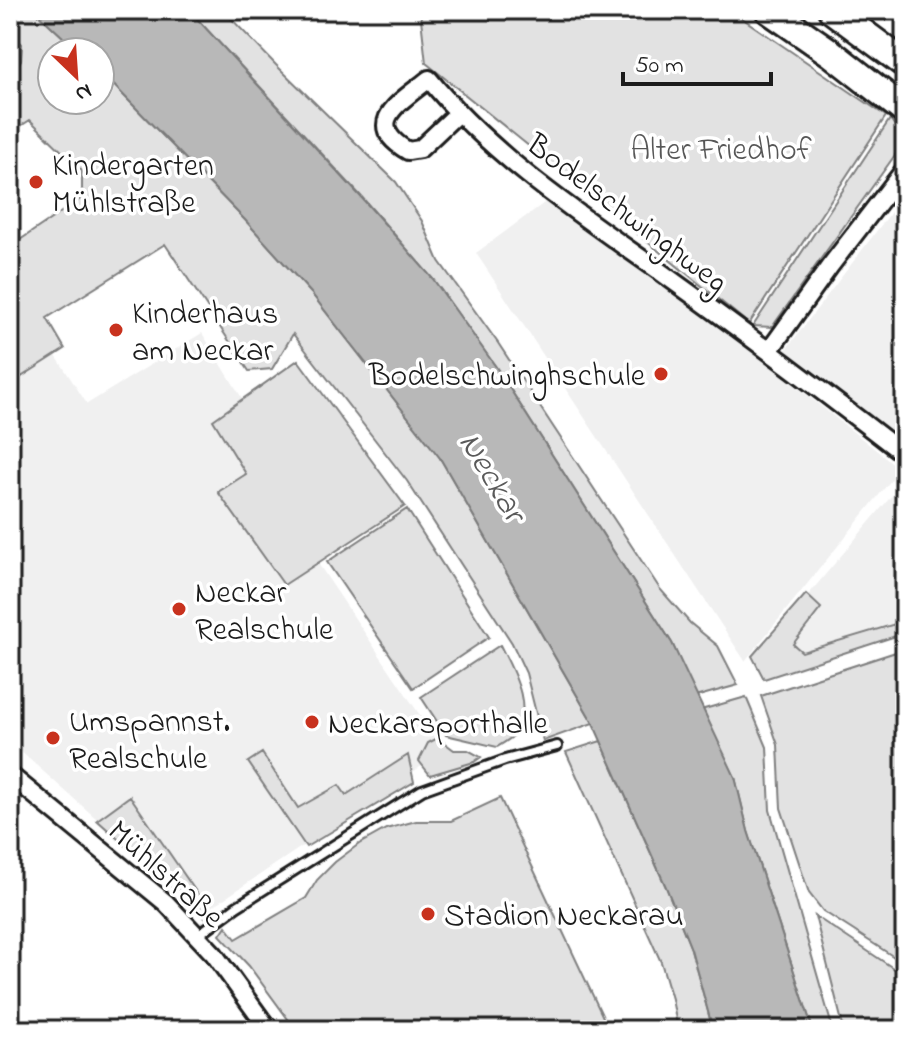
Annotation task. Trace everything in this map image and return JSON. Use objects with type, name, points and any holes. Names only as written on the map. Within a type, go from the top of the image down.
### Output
[{"type":"main road","points":[[769,10],[831,53],[905,111]]},
{"type":"main road","points":[[832,10],[905,64]]},
{"type":"street","name":"Bodelschwinghweg","points":[[457,114],[420,149],[408,151],[392,141],[386,132],[385,122],[392,110],[429,79],[457,114],[609,235],[905,455]]},
{"type":"street","points":[[769,351],[905,169]]},
{"type":"street","name":"Mühlstraße","points":[[10,775],[166,903],[198,935],[269,1030]]},
{"type":"lane","points":[[198,935],[236,907],[422,790],[505,760],[557,746]]},
{"type":"shaded area","points":[[905,194],[905,449],[781,356]]},
{"type":"shaded area","points":[[555,195],[900,469],[745,661],[476,253]]},
{"type":"shaded area","name":"Neckar Realschule","points":[[40,331],[87,404],[202,333],[282,463],[260,477],[444,751],[203,913],[10,742],[10,350]]},
{"type":"shaded area","points":[[905,480],[905,631],[765,677],[755,658]]},
{"type":"green space","points":[[10,10],[34,10],[62,36],[36,36],[36,116],[116,116],[116,87],[311,293],[440,458],[593,723],[543,741],[526,673],[512,643],[407,481],[293,334],[272,369],[249,371],[165,244],[47,318],[65,349],[18,379],[10,374],[10,294],[17,289],[11,246],[82,198],[82,171],[30,120],[10,133],[10,78],[21,60],[22,44],[10,32]]},
{"type":"green space","points":[[189,10],[223,10],[396,182],[422,221],[439,261],[498,343],[660,589],[690,623],[718,646],[738,685],[695,697],[672,643],[496,367],[433,279]]},
{"type":"green space","name":"Alter Friedhof","points":[[420,10],[730,10],[886,116],[749,324],[426,63]]},
{"type":"green space","points":[[890,119],[898,130],[900,148],[772,327],[753,326]]},
{"type":"green space","points":[[298,360],[405,506],[284,585],[218,492],[246,474],[213,420]]},
{"type":"green space","points":[[407,509],[489,637],[413,688],[327,562]]},
{"type":"green space","points":[[806,594],[821,608],[793,644],[802,652],[905,621],[905,633],[764,679],[752,656]]},
{"type":"green space","points":[[500,645],[520,690],[520,726],[513,736],[497,747],[446,735],[421,697]]},
{"type":"green space","points":[[905,649],[905,964],[823,911],[809,893],[781,808],[778,745],[761,696]]},
{"type":"green space","points":[[746,697],[767,747],[770,810],[833,1030],[813,1030],[748,831],[735,777],[701,710]]},
{"type":"green space","points":[[438,738],[454,750],[468,750],[481,757],[430,775],[419,761],[428,743]]},
{"type":"green space","points":[[601,741],[691,949],[713,1030],[678,1030],[661,962],[566,752]]},
{"type":"green space","points":[[262,753],[298,808],[339,785],[346,795],[408,755],[414,782],[306,847],[248,762]]},
{"type":"green space","points":[[130,796],[212,915],[207,919],[97,820]]},
{"type":"green space","name":"Stadion Neckarau","points":[[500,798],[609,1030],[296,1030],[249,966],[220,935],[226,926],[236,939],[306,898],[317,880],[335,862],[386,829],[416,821],[451,821]]},
{"type":"green space","points":[[815,916],[905,976],[905,1030],[844,1030]]},
{"type":"water","name":"Neckar","points":[[34,10],[189,10],[433,279],[496,367],[672,643],[735,777],[748,831],[813,1030],[713,1030],[691,949],[593,723],[440,458],[311,293],[116,87],[116,36],[62,36]]},
{"type":"place","name":"Kindergarten Mühlstraße","points":[[36,182]]},
{"type":"place","name":"Kinderhaus am Neckar","points":[[116,330]]},
{"type":"place","name":"Bodelschwinghschule","points":[[661,374]]},
{"type":"place","name":"Neckar Realschule","points":[[179,609]]},
{"type":"place","name":"Neckarsporthalle","points":[[312,722]]},
{"type":"place","name":"Umspannst. Realschule","points":[[53,738]]},
{"type":"place","name":"Stadion Neckarau","points":[[428,914]]}]
